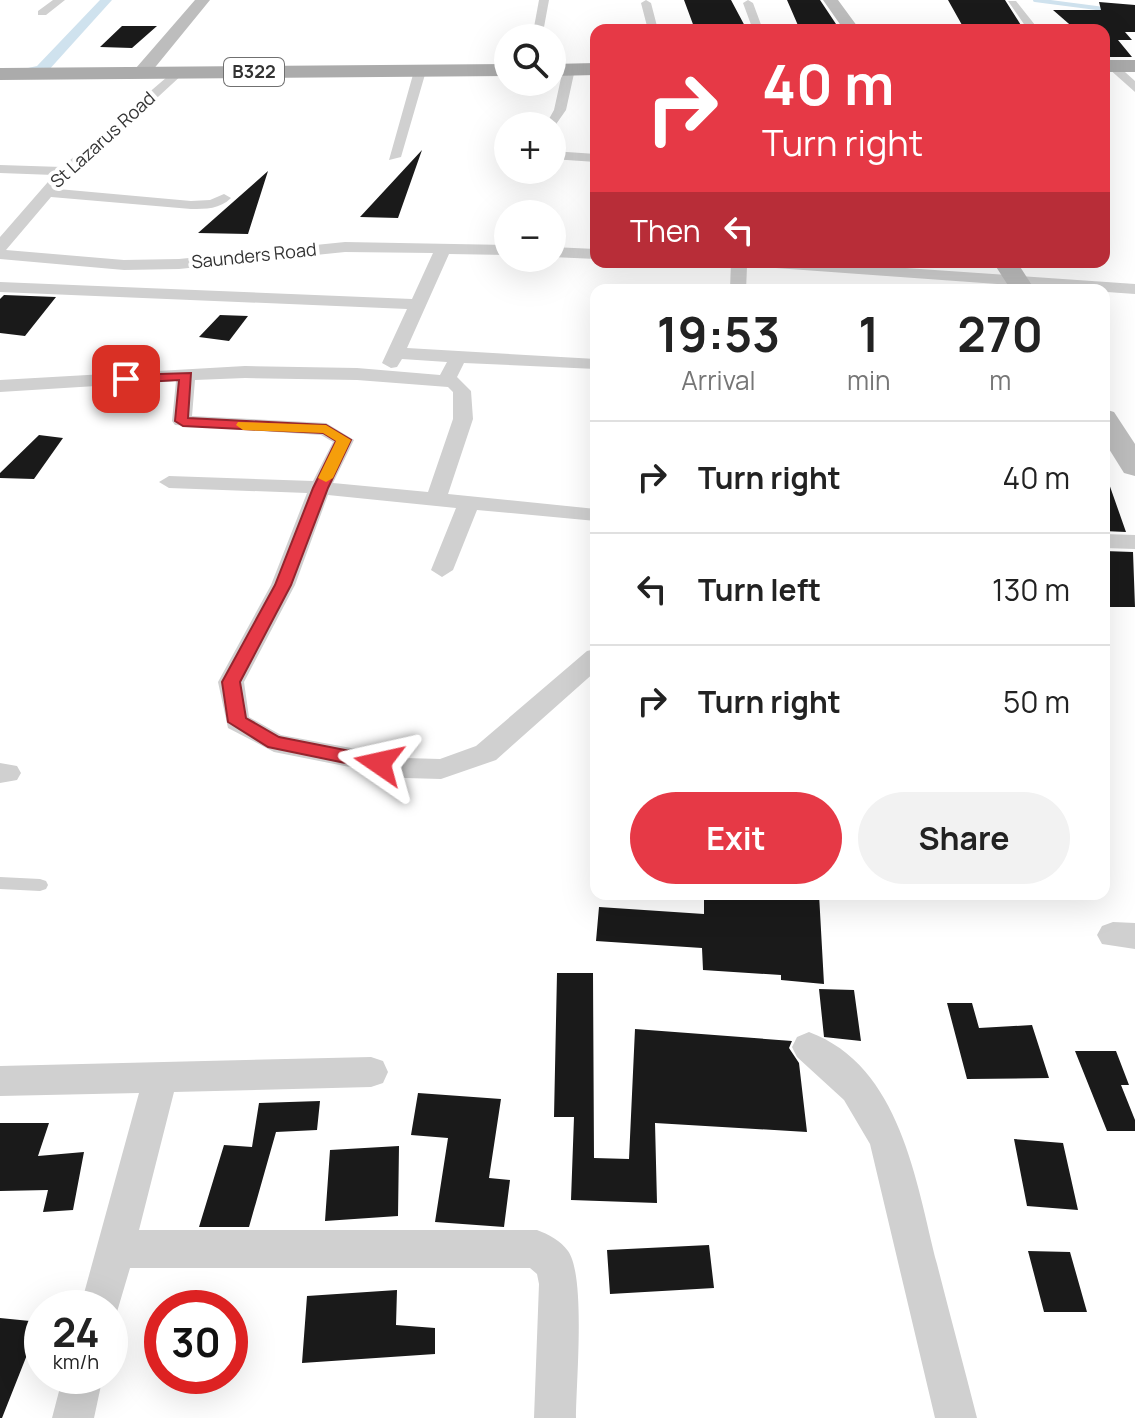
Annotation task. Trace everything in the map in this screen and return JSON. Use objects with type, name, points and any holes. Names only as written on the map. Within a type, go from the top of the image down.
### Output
[{"type":"main road","points":[[1110,66],[1135,66]]},
{"type":"main road","points":[[566,69],[590,69]]},
{"type":"main road","name":"B322","points":[[0,74],[494,70]]},
{"type":"street","points":[[42,13],[60,0]]},
{"type":"street","points":[[142,72],[203,0]]},
{"type":"street","points":[[540,24],[544,0]]},
{"type":"street","points":[[830,0],[848,24]]},
{"type":"street","points":[[646,3],[651,24]]},
{"type":"street","points":[[748,3],[756,24]]},
{"type":"street","points":[[1012,3],[1029,24]]},
{"type":"street","points":[[1110,68],[1135,88]]},
{"type":"street","points":[[394,157],[420,71]]},
{"type":"street","name":"St Lazarus Road","points":[[0,247],[65,171],[178,73]]},
{"type":"street","points":[[566,156],[590,158]]},
{"type":"street","points":[[0,169],[65,171]]},
{"type":"street","points":[[47,192],[191,205],[213,204],[224,198]]},
{"type":"street","points":[[0,215],[25,216]]},
{"type":"street","name":"Saunders Road","points":[[0,254],[124,265],[345,247],[494,249]]},
{"type":"street","points":[[444,247],[393,358],[458,357],[590,364]]},
{"type":"street","points":[[566,253],[590,254]]},
{"type":"street","points":[[856,268],[1085,284]]},
{"type":"street","points":[[0,287],[419,304]]},
{"type":"street","points":[[1110,287],[1135,289]]},
{"type":"street","points":[[446,381],[458,357]]},
{"type":"street","points":[[0,386],[186,376],[357,374],[446,381],[462,391],[463,419],[436,500]]},
{"type":"street","points":[[186,376],[182,421],[326,429],[344,440],[320,488],[283,585],[231,682],[237,722],[274,743],[405,768],[441,769],[486,753],[590,662]]},
{"type":"street","points":[[1110,427],[1135,467]]},
{"type":"street","points":[[169,482],[320,488],[590,514]]},
{"type":"street","points":[[442,570],[470,501]]},
{"type":"street","points":[[1110,541],[1135,542]]},
{"type":"street","points":[[809,1047],[844,1075],[872,1105],[888,1144],[956,1418]]},
{"type":"street","points":[[0,1081],[371,1072]]},
{"type":"street","points":[[105,1290],[160,1078]]},
{"type":"street","points":[[116,1249],[537,1249],[554,1264],[558,1284],[555,1418]]},
{"type":"street","points":[[73,1418],[79,1394]]},
{"type":"lane","points":[[0,883],[40,885]]},
{"type":"building","points":[[684,0],[731,0],[744,24],[693,24]]},
{"type":"building","points":[[787,0],[820,0],[836,24],[797,24]]},
{"type":"building","points":[[948,0],[1005,0],[1020,24],[961,24]]},
{"type":"building","points":[[1099,2],[1135,5],[1135,32],[1125,32],[1132,40],[1118,40],[1132,57],[1110,57],[1110,24],[1069,24],[1053,10],[1101,10]]},
{"type":"building","points":[[122,26],[157,26],[132,48],[100,47]]},
{"type":"building","points":[[422,150],[398,218],[360,217]]},
{"type":"building","points":[[268,171],[248,234],[198,233]]},
{"type":"building","points":[[4,295],[56,297],[25,336],[0,333],[0,299]]},
{"type":"building","points":[[220,315],[248,316],[229,341],[199,337]]},
{"type":"building","points":[[39,435],[63,438],[34,479],[0,478],[0,473]]},
{"type":"building","points":[[1110,487],[1126,532],[1110,531]]},
{"type":"building","points":[[1110,551],[1133,552],[1135,607],[1110,607]]},
{"type":"building","points":[[704,900],[819,900],[824,984],[781,980],[781,975],[703,970],[702,948],[596,941],[599,907],[704,914]]},
{"type":"building","points":[[557,973],[593,973],[594,1158],[629,1159],[635,1029],[792,1041],[789,1048],[799,1063],[807,1132],[655,1123],[657,1203],[571,1200],[574,1117],[554,1117]]},
{"type":"building","points":[[819,989],[854,990],[861,1041],[824,1037]]},
{"type":"building","points":[[947,1003],[972,1003],[979,1028],[1032,1025],[1049,1078],[967,1079]]},
{"type":"building","points":[[1075,1051],[1116,1051],[1129,1085],[1121,1085],[1135,1120],[1135,1131],[1107,1131]]},
{"type":"building","points":[[418,1093],[501,1099],[489,1178],[510,1180],[504,1227],[435,1222],[448,1138],[411,1135]]},
{"type":"building","points":[[320,1101],[317,1130],[276,1132],[249,1227],[199,1227],[224,1145],[252,1147],[259,1103]]},
{"type":"building","points":[[0,1123],[49,1123],[38,1156],[84,1152],[73,1210],[43,1212],[48,1190],[0,1191]]},
{"type":"building","points":[[1014,1139],[1063,1143],[1078,1210],[1027,1206]]},
{"type":"building","points":[[399,1146],[398,1216],[325,1221],[330,1150]]},
{"type":"building","points":[[709,1245],[714,1288],[610,1294],[607,1250]]},
{"type":"building","points":[[1028,1251],[1070,1252],[1087,1312],[1044,1312]]},
{"type":"building","points":[[397,1290],[396,1325],[435,1328],[435,1354],[302,1363],[307,1296]]},
{"type":"building","points":[[0,1318],[24,1320],[24,1362],[0,1418]]},
{"type":"waterway","points":[[33,71],[42,69],[106,0]]},
{"type":"waterway","points":[[1035,0],[1135,13]]},
{"type":"slow traffic","points":[[243,425],[326,429],[344,440],[326,478]]},
{"type":"route","points":[[126,379],[186,376],[181,421],[188,423],[326,429],[344,440],[320,488],[283,585],[231,682],[237,722],[274,743],[379,763]]}]
